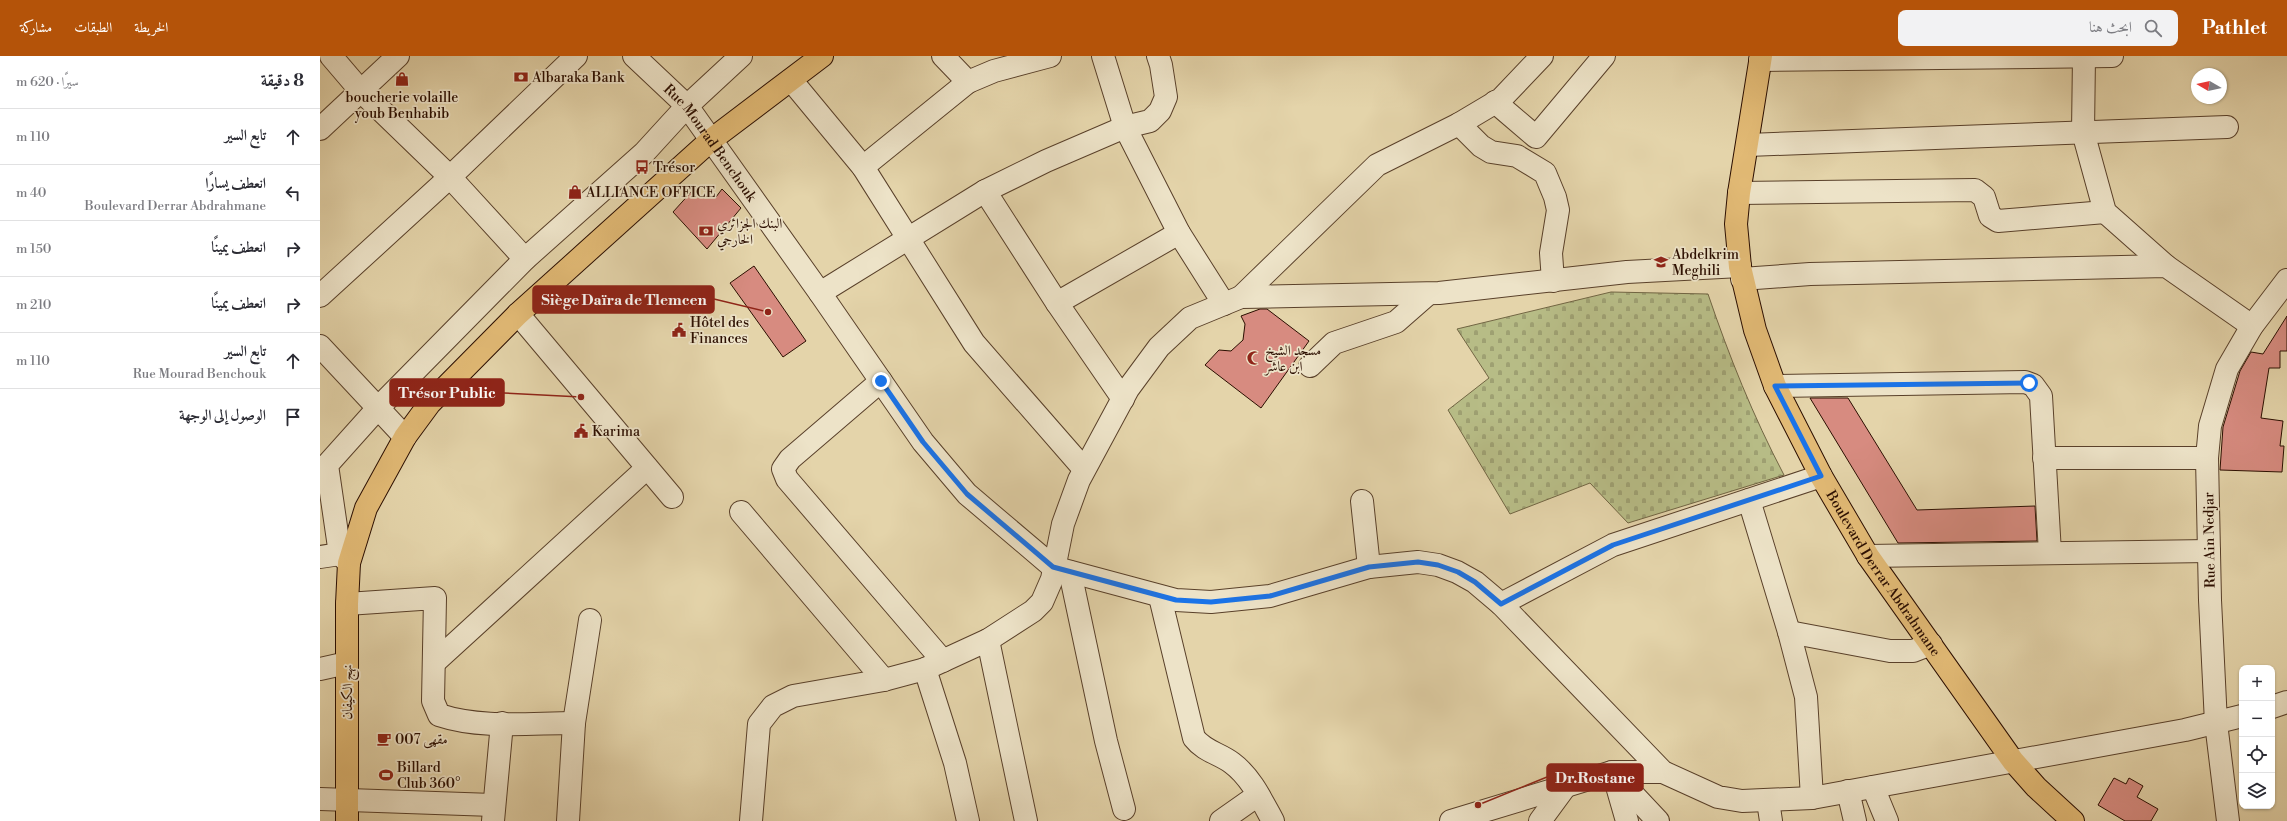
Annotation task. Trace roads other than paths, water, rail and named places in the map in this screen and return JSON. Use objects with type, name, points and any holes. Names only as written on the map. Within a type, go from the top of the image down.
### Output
[{"type":"main road","name":"نهج الكيفان","points":[[347,821],[347,604],[337,558],[405,437],[430,403],[518,314],[711,140],[822,56]]},
{"type":"main road","name":"Boulevard Derrar Abdrahmane","points":[[1760,58],[1748,145],[1739,193],[1736,224],[1741,272],[1755,330],[1775,386],[1821,476],[1868,556],[2013,761],[2036,787],[2073,821]]},
{"type":"street","points":[[331,56],[360,90],[450,177],[525,259]]},
{"type":"street","points":[[320,129],[398,56]]},
{"type":"street","points":[[320,296],[450,177],[576,56]]},
{"type":"street","name":"Rue Mourad Benchouk","points":[[634,56],[687,106],[820,293],[923,442],[967,494],[1062,570]]},
{"type":"street","points":[[337,558],[324,465],[525,259],[644,152],[687,106],[741,56]]},
{"type":"street","points":[[943,56],[968,82]]},
{"type":"street","points":[[863,167],[968,82],[994,71],[1050,56]]},
{"type":"street","points":[[1103,56],[1125,127],[1179,233],[1232,301]]},
{"type":"street","points":[[820,293],[985,191],[1046,161],[1125,127],[1150,121],[1160,111],[1166,97],[1161,65],[1158,56]]},
{"type":"street","points":[[1232,301],[1377,164],[1459,124],[1495,102],[1542,56]]},
{"type":"street","points":[[1495,102],[1536,137],[1604,56]]},
{"type":"street","points":[[2084,56],[2083,132],[2104,212],[2166,266],[2252,326]]},
{"type":"street","points":[[1760,58],[2112,56]]},
{"type":"street","points":[[791,80],[863,167],[974,343],[1084,470]]},
{"type":"street","points":[[1459,124],[1481,146],[1491,152],[1517,156],[1545,173],[1555,197],[1558,210],[1551,253],[1553,281]]},
{"type":"street","points":[[1748,145],[2227,127]]},
{"type":"street","points":[[1739,193],[1975,190],[1984,197],[1990,216],[1998,221],[2104,212]]},
{"type":"street","points":[[985,191],[1057,303],[1123,399]]},
{"type":"street","points":[[1057,303],[1179,233]]},
{"type":"street","points":[[1124,809],[1062,570],[1063,524],[1084,470],[1123,399],[1159,347],[1190,318],[1232,301],[1428,294],[1627,272],[1741,272],[1810,274],[2166,266]]},
{"type":"street","name":"Rue Ain Nedjar","points":[[2228,821],[2216,723],[2207,458],[2210,426],[2227,369],[2252,326],[2287,280]]},
{"type":"street","points":[[1310,366],[1334,343],[1396,322],[1428,294]]},
{"type":"street","points":[[518,314],[672,497]]},
{"type":"street","points":[[320,346],[405,437]]},
{"type":"street","points":[[881,381],[790,459],[783,469],[787,479],[934,665],[968,821]]},
{"type":"street","points":[[1775,386],[2029,383],[2036,388],[2041,396],[2050,553]]},
{"type":"street","points":[[2044,458],[2207,458]]},
{"type":"street","points":[[435,662],[647,468]]},
{"type":"street","points":[[1501,604],[1613,545],[1821,476]]},
{"type":"street","points":[[1748,500],[1789,632],[1806,697],[1812,798]]},
{"type":"street","points":[[1362,501],[1369,567]]},
{"type":"street","points":[[741,512],[884,680]]},
{"type":"street","points":[[1868,556],[2209,551]]},
{"type":"street","points":[[1062,570],[1160,597],[1176,600],[1211,602],[1270,596],[1369,567],[1411,562],[1438,565],[1458,572],[1475,582],[1501,604],[1663,772],[1718,797],[1742,801],[1769,811],[1812,798],[2216,723],[2239,717]]},
{"type":"street","points":[[751,821],[759,724],[765,714],[773,706],[793,696],[884,680],[934,665],[988,640],[1033,611],[1042,602],[1050,585],[1062,570]]},
{"type":"street","points":[[1160,597],[1194,738],[1206,750],[1231,762],[1241,770],[1273,821]]},
{"type":"street","points":[[347,604],[435,598],[435,662],[433,701],[439,715],[451,719],[502,723],[574,723]]},
{"type":"street","points":[[568,821],[574,723],[590,620]]},
{"type":"street","points":[[1789,632],[1890,651],[1913,651],[1931,644]]},
{"type":"street","points":[[988,640],[1026,821]]},
{"type":"street","points":[[320,669],[347,663]]},
{"type":"street","points":[[2275,706],[2287,702]]},
{"type":"street","points":[[320,799],[346,799],[493,813],[502,723]]},
{"type":"street","points":[[1451,821],[1612,772],[1663,772]]},
{"type":"street","points":[[1612,772],[1627,821]]},
{"type":"street","points":[[1612,772],[1658,821]]},
{"type":"street","points":[[1546,819],[1565,787]]},
{"type":"street","points":[[1872,787],[1887,821]]},
{"type":"street","points":[[1848,791],[1855,821]]},
{"type":"street","points":[[1221,821],[1258,795]]},
{"type":"place","name":"Albaraka Bank","points":[[521,77]]},
{"type":"place","name":"boucherie volaille youb Benhabib","points":[[402,79]]},
{"type":"place","name":"Trésor","points":[[642,167]]},
{"type":"place","name":"ALLIANCE OFFICE","points":[[575,192]]},
{"type":"place","name":"البنك الجزائري الخارجي","points":[[706,231]]},
{"type":"place","name":"Abdelkrim Meghili","points":[[1661,262]]},
{"type":"place","name":"Siège Daïra de Tlemcen","points":[[768,312]]},
{"type":"place","name":"Hôtel des Finances","points":[[679,330]]},
{"type":"place","name":"مسجد الشيخ ابن عاشر","points":[[1254,358]]},
{"type":"place","name":"Trésor Public","points":[[581,397]]},
{"type":"place","name":"Karima","points":[[581,431]]},
{"type":"place","name":"مقهى 007","points":[[384,739]]},
{"type":"place","name":"Billard Club 360°","points":[[386,775]]},
{"type":"place","name":"Dr.Rostane","points":[[1478,805]]}]
